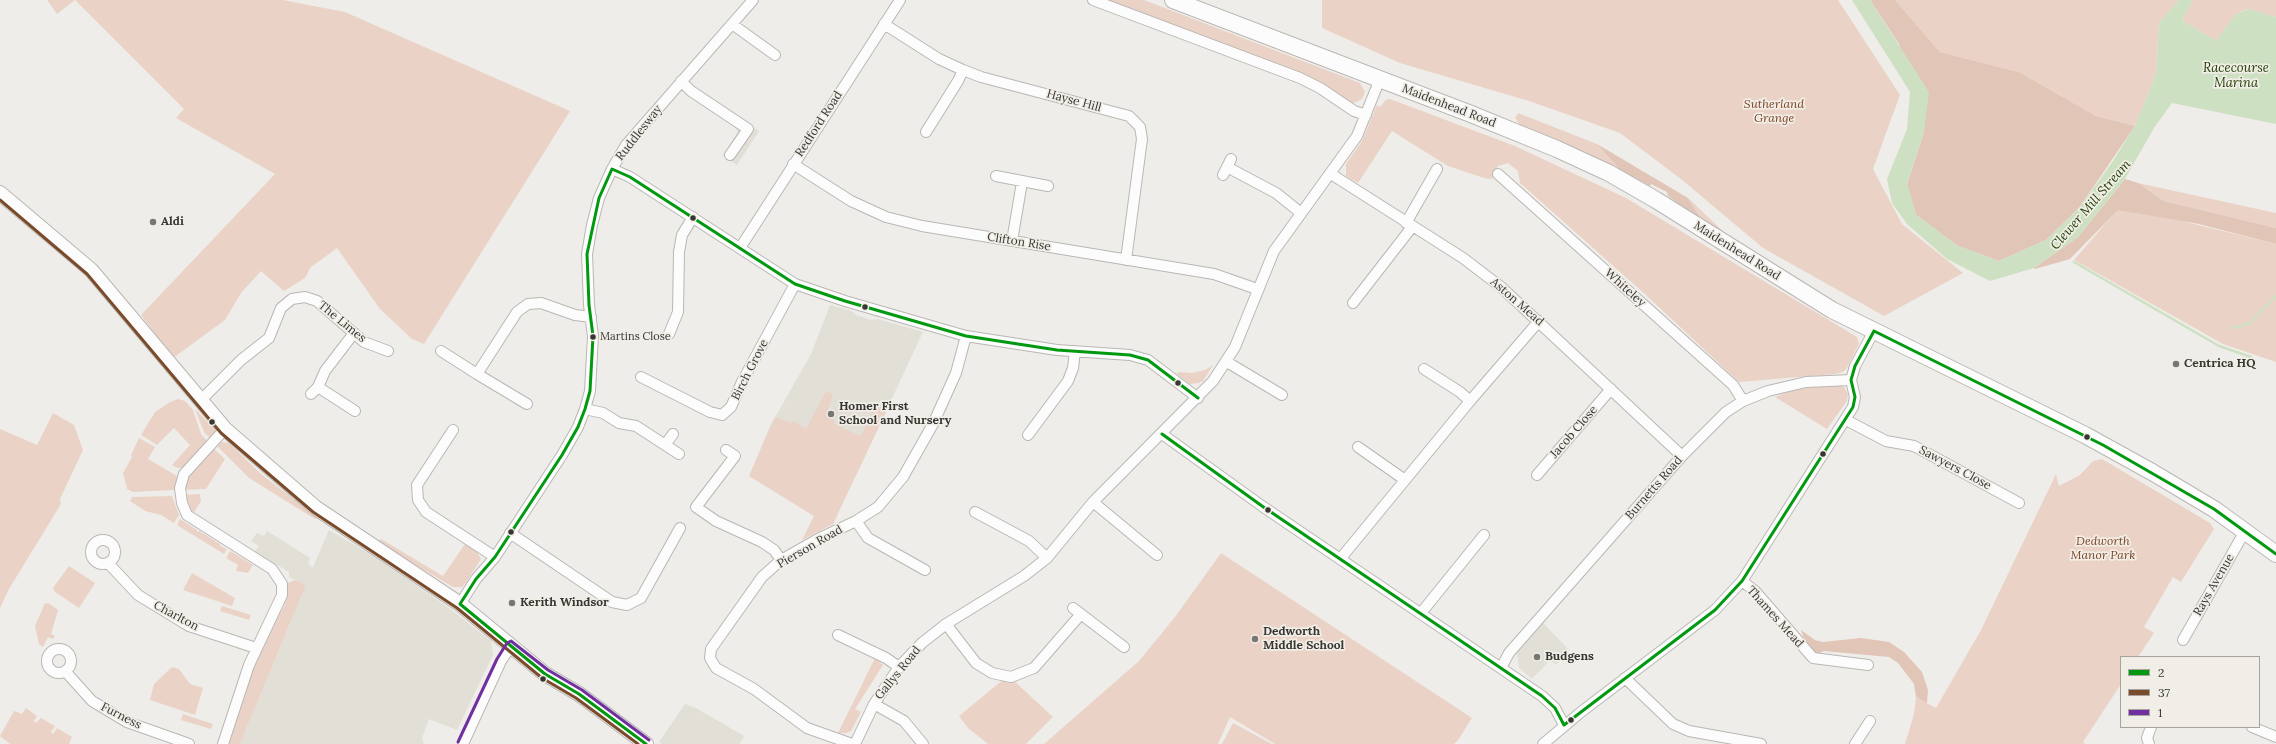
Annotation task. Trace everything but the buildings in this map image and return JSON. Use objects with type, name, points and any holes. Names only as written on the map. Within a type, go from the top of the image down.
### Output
[{"type":"main road","name":"Maidenhead Road","points":[[1173,0],[1498,125],[1609,173],[1656,200],[1832,310],[2103,445],[2214,509],[2276,554]]},
{"type":"main road","points":[[0,193],[97,275],[225,429],[316,508],[460,604],[545,674],[579,694],[646,744]]},
{"type":"street","name":"Ruddlesway","points":[[460,604],[476,579],[495,557],[562,455],[578,427],[585,409],[590,391],[593,357],[588,254],[596,212],[612,169],[626,146],[680,81],[753,0]]},
{"type":"street","name":"Redford Road","points":[[740,248],[792,164],[900,0]]},
{"type":"street","points":[[1094,0],[1300,78],[1320,88],[1354,111],[1366,114]]},
{"type":"street","points":[[732,24],[767,54]]},
{"type":"street","name":"Hayse Hill","points":[[884,24],[939,59],[963,70],[981,77],[1129,116],[1140,126],[1142,139],[1126,260]]},
{"type":"street","points":[[931,130],[963,70]]},
{"type":"street","name":"Gallys Road","points":[[855,744],[874,704],[899,667],[922,643],[946,624],[1024,576],[1047,558],[1093,502],[1198,398],[1227,362],[1235,347],[1257,289],[1274,251],[1357,136],[1380,79]]},
{"type":"street","points":[[680,81],[691,91],[727,110],[748,128],[730,155]]},
{"type":"street","name":"Clifton Rise","points":[[792,164],[851,201],[886,217],[922,226],[1214,274],[1257,289]]},
{"type":"street","points":[[1227,167],[1276,193],[1301,213]]},
{"type":"street","points":[[612,169],[630,177],[794,284],[845,302],[966,336],[995,342],[1075,351],[1130,355],[1148,360],[1198,398]]},
{"type":"street","points":[[1353,303],[1409,225],[1427,178],[1437,169]]},
{"type":"street","name":"Aston Mead","points":[[1331,174],[1463,258],[1501,287],[1682,456]]},
{"type":"street","name":"Whiteley","points":[[1504,175],[1733,385],[1743,401]]},
{"type":"street","points":[[996,176],[1048,186]]},
{"type":"street","points":[[1012,241],[1022,182]]},
{"type":"street","points":[[669,330],[678,312],[679,252],[682,235],[693,217]]},
{"type":"street","name":"Birch Grove","points":[[641,377],[710,412],[722,415],[731,407],[742,382],[794,284]]},
{"type":"street","name":"The Limes","points":[[201,400],[241,360],[269,338],[281,308],[292,299],[305,297],[317,301],[364,342],[388,352]]},
{"type":"street","points":[[478,374],[517,312],[528,304],[541,303],[575,315],[591,317]]},
{"type":"street","points":[[1341,558],[1350,545],[1470,401],[1539,322]]},
{"type":"street","points":[[1542,744],[1564,725],[1715,610],[1742,581],[1853,407],[1855,397],[1851,380],[1855,366],[1874,331]]},
{"type":"street","points":[[354,333],[325,371],[315,390],[355,411]]},
{"type":"street","name":"Pierson Road","points":[[852,744],[807,728],[754,689],[716,668],[710,658],[711,649],[762,577],[781,560],[818,539],[856,521],[878,507],[904,477],[933,424],[956,373],[966,336]]},
{"type":"street","points":[[441,351],[523,399]]},
{"type":"street","points":[[1028,435],[1038,428],[1068,381],[1073,368],[1075,351]]},
{"type":"street","points":[[1227,362],[1282,396]]},
{"type":"street","points":[[1424,369],[1460,392],[1470,401]]},
{"type":"street","name":"Burnetts Road","points":[[1501,668],[1509,654],[1682,456],[1726,412],[1743,401],[1768,391],[1806,382],[1851,380]]},
{"type":"street","name":"Jacob Close","points":[[1537,475],[1611,389]]},
{"type":"street","points":[[585,409],[603,413],[619,423],[636,426],[679,454]]},
{"type":"street","name":"Sawyers Close","points":[[1846,420],[1886,441],[1914,446],[2019,503]]},
{"type":"street","points":[[223,744],[256,648],[282,595],[282,584],[272,569],[187,514],[182,503],[180,488],[184,474],[225,429]]},
{"type":"street","points":[[665,445],[673,434]]},
{"type":"street","points":[[1162,434],[1262,506],[1341,558],[1420,614],[1542,696],[1555,708],[1564,725]]},
{"type":"street","points":[[452,436],[417,485],[418,500],[426,512],[495,557]]},
{"type":"street","points":[[1358,447],[1405,480]]},
{"type":"street","points":[[726,450],[735,456],[696,507],[718,517],[762,542],[774,550],[781,560]]},
{"type":"street","points":[[1093,502],[1156,555]]},
{"type":"street","points":[[975,512],[1029,541],[1047,558]]},
{"type":"street","points":[[856,521],[868,538],[925,570]]},
{"type":"street","name":"Rays Avenue","points":[[2183,640],[2246,531]]},
{"type":"street","points":[[510,533],[612,602],[627,605],[642,598],[675,532]]},
{"type":"street","points":[[1420,614],[1484,535]]},
{"type":"street","name":"Charlton","points":[[108,563],[138,595],[189,626],[256,648]]},
{"type":"street","name":"Thames Mead","points":[[1742,581],[1755,591],[1799,640],[1803,656],[1868,665]]},
{"type":"street","points":[[946,624],[976,663],[992,673],[1011,677],[1034,668],[1077,611],[1112,641],[1124,647]]},
{"type":"street","points":[[838,636],[886,658],[899,667]]},
{"type":"street","points":[[463,744],[501,661],[511,646]]},
{"type":"street","name":"Furness","points":[[65,671],[92,701],[127,722],[188,744]]},
{"type":"street","points":[[1626,678],[1673,724],[1689,731],[1762,744]]},
{"type":"street","points":[[874,704],[904,721],[923,744]]},
{"type":"street","points":[[1855,744],[1870,721]]},
{"type":"street","points":[[2149,744],[2146,738],[2151,728]]},
{"type":"street","points":[[2254,728],[2276,737]]},
{"type":"shaded area","points":[[1870,0],[1895,0],[1940,52],[2019,72],[2096,116],[2135,126],[2079,208],[2046,240],[1999,261],[1958,246],[1916,215],[1907,184],[1924,132],[1899,44]]},
{"type":"shaded area","points":[[739,119],[759,131],[737,165],[723,156],[738,132],[734,126]]},
{"type":"shaded area","points":[[1597,144],[1688,198],[1701,219],[1668,196],[1667,192],[1651,184],[1650,186],[1620,170]]},
{"type":"shaded area","points":[[2125,179],[2138,183],[2164,201],[2276,228],[2276,244],[2199,224],[2118,210],[2070,259],[2035,269],[2034,268],[2078,237]]},
{"type":"shaded area","name":"Homer First School and Nursery","points":[[830,305],[852,311],[856,315],[871,320],[878,319],[923,332],[833,524],[814,516],[749,476],[769,428],[811,354]]},
{"type":"shaded area","points":[[329,530],[375,557],[445,605],[491,641],[493,655],[457,730],[429,719],[422,738],[424,744],[240,744],[306,585],[289,577],[289,572],[255,552],[259,546],[251,541],[257,533],[264,536],[267,531],[310,558],[308,564],[313,567]]},
{"type":"shaded area","points":[[1543,623],[1569,650],[1556,665],[1550,660],[1532,679],[1519,668],[1517,653]]},
{"type":"shaded area","points":[[1801,630],[1815,640],[1823,642],[1861,638],[1889,642],[1904,652],[1922,672],[1928,690],[1927,703],[1916,697],[1914,684],[1898,663],[1889,657],[1824,651],[1815,655],[1805,642]]},
{"type":"shaded area","points":[[685,704],[696,708],[744,736],[743,739],[739,744],[662,744],[659,742]]},
{"type":"green space","points":[[47,0],[75,0],[57,14]]},
{"type":"green space","points":[[75,0],[283,0],[345,12],[570,111],[424,344],[412,339],[380,309],[337,248],[310,268],[305,278],[284,291],[261,271],[241,293],[225,320],[173,358],[141,315],[275,174],[176,118],[184,109]]},
{"type":"green space","points":[[1105,0],[1144,0],[1360,83],[1365,92],[1362,99],[1352,104],[1311,77]]},
{"type":"green space","name":"Sutherland Grange","points":[[1322,0],[1838,0],[1900,95],[1873,169],[1902,224],[1963,273],[1884,316],[1763,248],[1681,179],[1620,133],[1529,101],[1400,63],[1322,28]]},
{"type":"green space","points":[[1895,0],[2179,0],[2159,23],[2156,74],[2135,126],[2096,116],[2019,72],[1940,52]]},
{"type":"green space","points":[[2193,0],[2276,0],[2276,17],[2247,9],[2235,15],[2216,41],[2182,20]]},
{"type":"green space","points":[[1390,99],[1515,146],[1626,198],[1857,337],[1859,344],[1847,368],[1843,372],[1835,374],[1739,382],[1647,296],[1520,183],[1518,171],[1508,163],[1498,166],[1492,179],[1484,178],[1448,166],[1392,131],[1358,183],[1346,176],[1346,164],[1362,141],[1377,105],[1380,107],[1386,100]]},
{"type":"green space","points":[[1518,113],[1597,144],[1620,170],[1520,125],[1515,118]]},
{"type":"green space","points":[[2138,183],[2276,213],[2276,228],[2164,201]]},
{"type":"green space","points":[[1688,198],[1729,237],[1701,219]]},
{"type":"green space","points":[[2118,209],[2182,221],[2276,244],[2276,362],[2223,344],[2074,260]]},
{"type":"green space","points":[[1213,365],[1203,381],[1198,383],[1190,384],[1177,374],[1178,372],[1192,373],[1205,370]]},
{"type":"green space","points":[[1837,384],[1844,387],[1848,394],[1847,401],[1827,429],[1775,397],[1793,390]]},
{"type":"green space","points":[[826,391],[833,394],[826,416],[834,420],[834,424],[861,436],[875,406],[887,410],[833,524],[802,540],[814,516],[749,476],[775,417],[791,423],[794,421],[806,429]]},
{"type":"green space","points":[[178,399],[185,401],[193,410],[201,434],[208,442],[183,468],[178,468],[172,465],[190,445],[174,428],[157,445],[141,435],[155,412],[170,402]]},
{"type":"green space","points":[[195,409],[215,430],[211,439],[204,432]]},
{"type":"green space","points":[[53,413],[74,425],[83,450],[60,499],[61,504],[9,589],[0,608],[0,429],[37,445]]},
{"type":"green space","points":[[139,438],[155,447],[148,459],[177,476],[174,490],[133,492],[127,489],[123,473],[132,457],[131,455]]},
{"type":"green space","points":[[222,442],[229,443],[261,474],[318,518],[315,519],[249,478],[217,446]]},
{"type":"green space","points":[[214,449],[225,459],[206,489],[183,490],[189,472]]},
{"type":"green space","name":"Dedworth Manor Park","points":[[2102,459],[2210,523],[2214,529],[2181,582],[2173,577],[2144,627],[2154,633],[2139,656],[2120,656],[2120,686],[2083,742],[2085,744],[1905,744],[1914,714],[1916,697],[1936,708],[1981,630],[2056,474],[2059,486],[2080,475],[2093,461]]},
{"type":"green space","points":[[200,494],[201,501],[193,514],[183,495]]},
{"type":"green space","points":[[172,496],[179,515],[174,523],[161,515],[145,511],[130,501],[132,497]]},
{"type":"green space","points":[[180,519],[197,530],[197,532],[199,531],[220,544],[220,546],[227,549],[224,554],[177,525]]},
{"type":"green space","points":[[381,539],[443,576],[465,544],[477,552],[481,559],[462,587],[453,587],[392,551],[379,541]]},
{"type":"green space","points":[[230,551],[253,565],[248,573],[236,571],[238,565],[226,558]]},
{"type":"green space","name":"Dedworth Middle School","points":[[1221,553],[1472,718],[1458,740],[1454,744],[1275,744],[1230,717],[1218,744],[1044,744],[1139,661],[1175,617]]},
{"type":"green space","points":[[69,566],[95,583],[79,608],[55,592],[53,588]]},
{"type":"green space","points":[[192,573],[235,598],[232,606],[183,590]]},
{"type":"green space","points":[[295,580],[306,585],[240,744],[226,744],[261,645],[285,605],[288,583]]},
{"type":"green space","points":[[45,603],[50,604],[58,610],[51,634],[55,636],[53,639],[48,637],[43,647],[39,644],[35,626]]},
{"type":"green space","points":[[222,606],[251,615],[249,620],[220,611]]},
{"type":"green space","points":[[875,658],[883,665],[855,709],[861,712],[851,731],[846,733],[838,733]]},
{"type":"green space","points":[[172,667],[179,669],[190,684],[203,688],[195,715],[150,700],[154,684]]},
{"type":"green space","points":[[1004,679],[1012,679],[1053,717],[1026,744],[988,744],[968,728],[959,716]]},
{"type":"green space","points":[[26,708],[37,716],[34,721],[36,723],[41,718],[55,726],[51,732],[53,734],[57,728],[72,737],[69,744],[10,744],[0,736],[14,711],[22,714]]},
{"type":"green space","points":[[183,714],[213,724],[211,729],[181,720]]},
{"type":"green space","points":[[1233,723],[1272,744],[1222,744]]},
{"type":"water","points":[[1852,0],[1870,0],[1929,92],[1924,132],[1907,183],[1916,215],[1958,246],[1999,261],[2046,240],[2079,208],[2111,164],[2135,126],[2156,74],[2159,23],[2179,0],[2193,0],[2182,20],[2216,41],[2235,15],[2248,9],[2276,17],[2276,124],[2172,103],[2154,128],[2125,179],[2078,237],[2034,268],[1990,281],[1947,259],[1907,224],[1892,203],[1887,179],[1907,129],[1910,92]]},
{"type":"waterway","points":[[2074,262],[2219,346],[2251,357]]},
{"type":"waterway","points":[[2233,328],[2250,323],[2276,296]]},
{"type":"transit line","name":"2","points":[[612,169],[630,177],[795,284],[845,301],[966,336],[1057,350],[1130,355],[1148,360],[1198,398]]},
{"type":"transit line","name":"2","points":[[460,604],[476,579],[495,557],[562,455],[578,427],[585,409],[590,391],[593,336],[589,305],[587,254],[599,198],[612,169]]},
{"type":"transit line","name":"37","points":[[0,200],[87,274],[221,433],[313,512],[457,608],[542,678],[576,698],[638,744]]},
{"type":"transit line","name":"2","points":[[1874,331],[2103,445],[2214,509],[2276,554]]},
{"type":"transit line","name":"2","points":[[1564,725],[1715,610],[1742,581],[1853,407],[1855,397],[1851,380],[1855,366],[1874,331]]},
{"type":"transit line","name":"2","points":[[1162,434],[1262,506],[1542,696],[1555,708],[1564,725]]},
{"type":"transit line","name":"2","points":[[460,604],[545,674],[579,694],[646,744]]},
{"type":"transit line","name":"1","points":[[458,742],[497,659],[507,643],[511,641],[548,670],[582,690],[649,740]]},
{"type":"place","name":"Aldi","points":[[153,222]]},
{"type":"place","name":"Martins Close","points":[[593,337]]},
{"type":"place","name":"Centrica HQ","points":[[2176,364]]},
{"type":"place","name":"Homer First School and Nursery","points":[[831,414]]},
{"type":"place","name":"Kerith Windsor","points":[[512,603]]},
{"type":"place","name":"Dedworth Middle School","points":[[1255,639]]},
{"type":"place","name":"Budgens","points":[[1537,657]]},
{"type":"water label","name":"Racecourse Marina","points":[[2236,76]]},
{"type":"water label","name":"Clewer Mill Stream","points":[[2091,205]]}]
